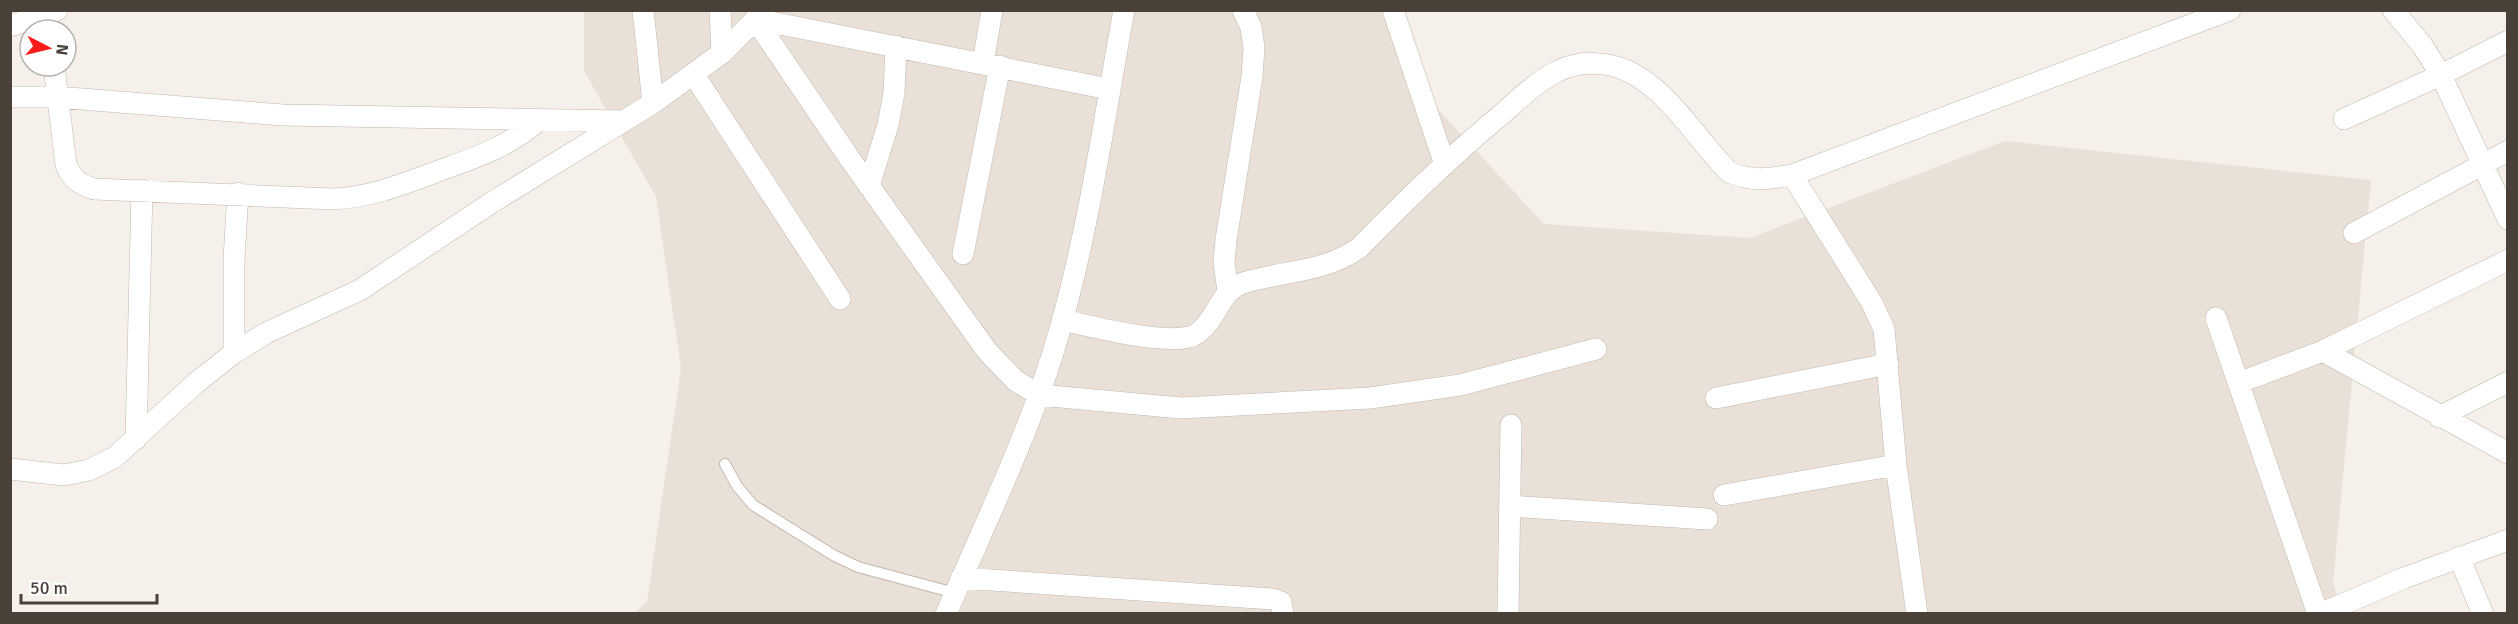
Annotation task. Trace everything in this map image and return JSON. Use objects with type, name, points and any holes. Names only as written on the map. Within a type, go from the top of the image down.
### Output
[{"type":"street","points":[[643,10],[653,103]]},
{"type":"street","points":[[720,10],[722,53]]},
{"type":"street","points":[[963,254],[992,64],[992,10]]},
{"type":"street","points":[[946,614],[1039,395],[1062,320],[1076,265],[1125,10]]},
{"type":"street","points":[[1228,291],[1224,263],[1226,240],[1252,77],[1254,48],[1251,27],[1243,10]]},
{"type":"street","points":[[1393,10],[1444,162]]},
{"type":"street","points":[[1062,320],[1173,339],[1190,337],[1200,332],[1208,323],[1228,291],[1245,283],[1322,267],[1344,259],[1359,248],[1444,162],[1555,72],[1578,64],[1596,63],[1630,72],[1646,82],[1666,100],[1730,172],[1744,178],[1759,180],[1792,175],[2230,10]]},
{"type":"street","points":[[2393,10],[2422,45],[2441,75],[2480,165],[2508,219]]},
{"type":"street","points":[[10,469],[64,475],[89,470],[115,457],[197,382],[234,353],[266,333],[360,290],[491,203],[653,103],[722,53],[760,15]]},
{"type":"street","points":[[760,15],[896,46],[1109,89]]},
{"type":"street","points":[[760,15],[869,186],[987,351],[1016,381],[1039,395],[1181,408],[1370,398],[1460,385],[1596,349]]},
{"type":"street","points":[[10,26],[52,16]]},
{"type":"street","points":[[2344,119],[2441,75],[2508,41]]},
{"type":"street","points":[[869,186],[892,104],[896,46]]},
{"type":"street","points":[[694,75],[840,299]]},
{"type":"street","points":[[55,78],[66,165],[71,177],[80,184],[94,189],[238,193],[333,200],[362,197],[497,150],[522,135],[539,120]]},
{"type":"street","points":[[10,97],[56,97],[282,115],[623,121]]},
{"type":"street","points":[[2354,233],[2508,151]]},
{"type":"street","points":[[1792,175],[1879,314],[1884,329],[1896,465],[1917,614]]},
{"type":"street","points":[[136,439],[142,190]]},
{"type":"street","points":[[234,353],[234,260],[238,193]]},
{"type":"street","points":[[2238,383],[2324,351],[2508,260]]},
{"type":"street","points":[[2216,318],[2319,614],[2403,578],[2508,540]]},
{"type":"street","points":[[2324,351],[2439,417],[2508,453]]},
{"type":"street","points":[[1716,398],[1888,364]]},
{"type":"street","points":[[2439,417],[2508,382]]},
{"type":"street","points":[[1508,614],[1511,425]]},
{"type":"street","points":[[1724,495],[1896,465]]},
{"type":"street","points":[[1510,506],[1707,519]]},
{"type":"street","points":[[2460,557],[2483,614]]},
{"type":"street","points":[[958,585],[1273,599],[1281,602],[1283,614]]},
{"type":"lane","points":[[725,464],[753,505],[833,555],[876,573],[958,585]]},
{"type":"shaded area","points":[[584,11],[1398,11],[1416,86],[1544,224],[1750,238],[2005,141],[2371,180],[2333,583],[2343,613],[634,613],[647,602],[681,368],[656,197],[584,71]]}]
